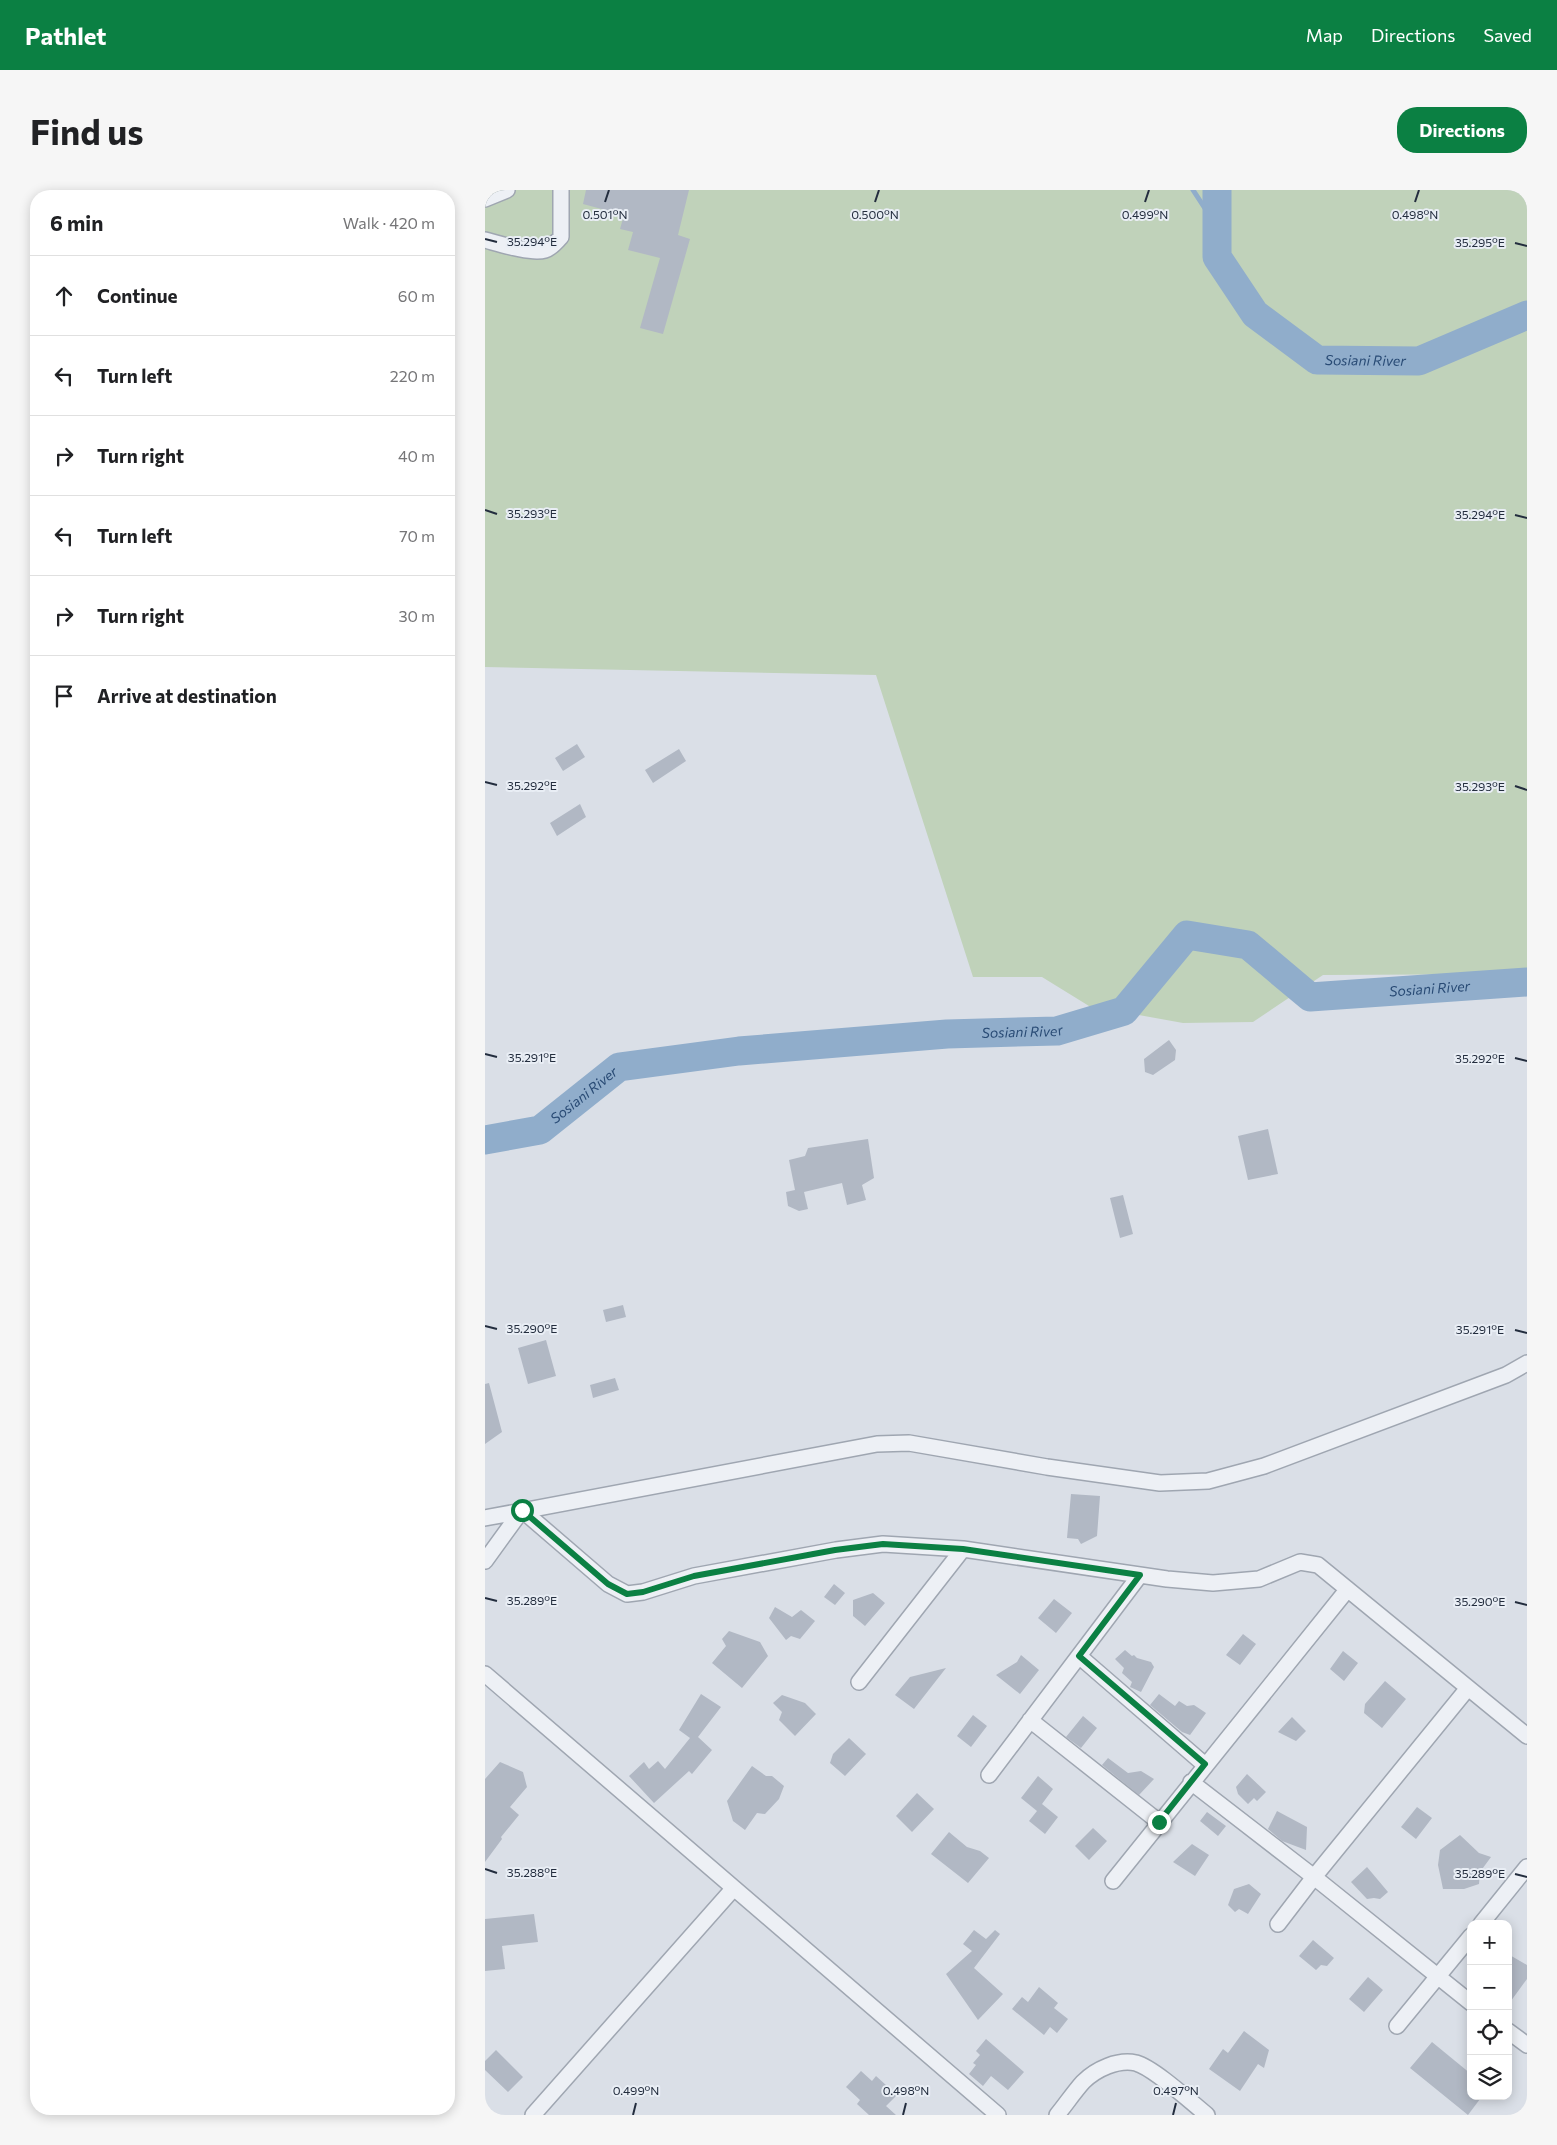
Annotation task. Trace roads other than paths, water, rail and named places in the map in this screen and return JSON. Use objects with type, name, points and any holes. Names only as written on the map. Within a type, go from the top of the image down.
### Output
[{"type":"street","points":[[485,199],[507,190]]},
{"type":"street","points":[[485,240],[528,250],[544,250],[553,246],[561,237],[561,190]]},
{"type":"street","points":[[485,1518],[877,1444],[909,1443],[1047,1467],[1160,1483],[1208,1481],[1264,1466],[1506,1376],[1527,1363]]},
{"type":"street","points":[[522,1510],[608,1584],[627,1594],[643,1592],[694,1576],[835,1550],[883,1544],[963,1549],[1140,1575],[1213,1583],[1259,1579],[1300,1562],[1318,1565],[1527,1736]]},
{"type":"street","points":[[485,1561],[522,1510]]},
{"type":"street","points":[[859,1682],[963,1549]]},
{"type":"street","points":[[989,1775],[1140,1575]]},
{"type":"street","points":[[1113,1881],[1205,1764],[1347,1590]]},
{"type":"street","points":[[1079,1656],[1205,1764]]},
{"type":"street","points":[[485,1674],[998,2115]]},
{"type":"street","points":[[1278,1924],[1468,1688]]},
{"type":"street","points":[[1031,1720],[1159,1822]]},
{"type":"street","points":[[1191,1782],[1314,1877],[1467,2000]]},
{"type":"street","points":[[1484,1920],[1527,1868]]},
{"type":"street","points":[[533,2115],[733,1888]]},
{"type":"street","points":[[1397,2026],[1467,1941]]},
{"type":"street","points":[[1512,2034],[1527,2045]]},
{"type":"street","points":[[1057,2115],[1083,2082],[1098,2070],[1125,2062],[1138,2064],[1152,2072],[1207,2115]]},
{"type":"waterway","points":[[1193,190],[1206,210],[1217,216]]},
{"type":"waterway","name":"Sosiani River","points":[[1217,190],[1217,257],[1255,314],[1317,360],[1419,361],[1527,315]]},
{"type":"waterway","name":"Sosiani River","points":[[485,1140],[540,1130],[619,1067],[739,1051],[947,1034],[1057,1031],[1124,1011],[1187,935],[1248,945],[1310,997],[1527,982]]}]
